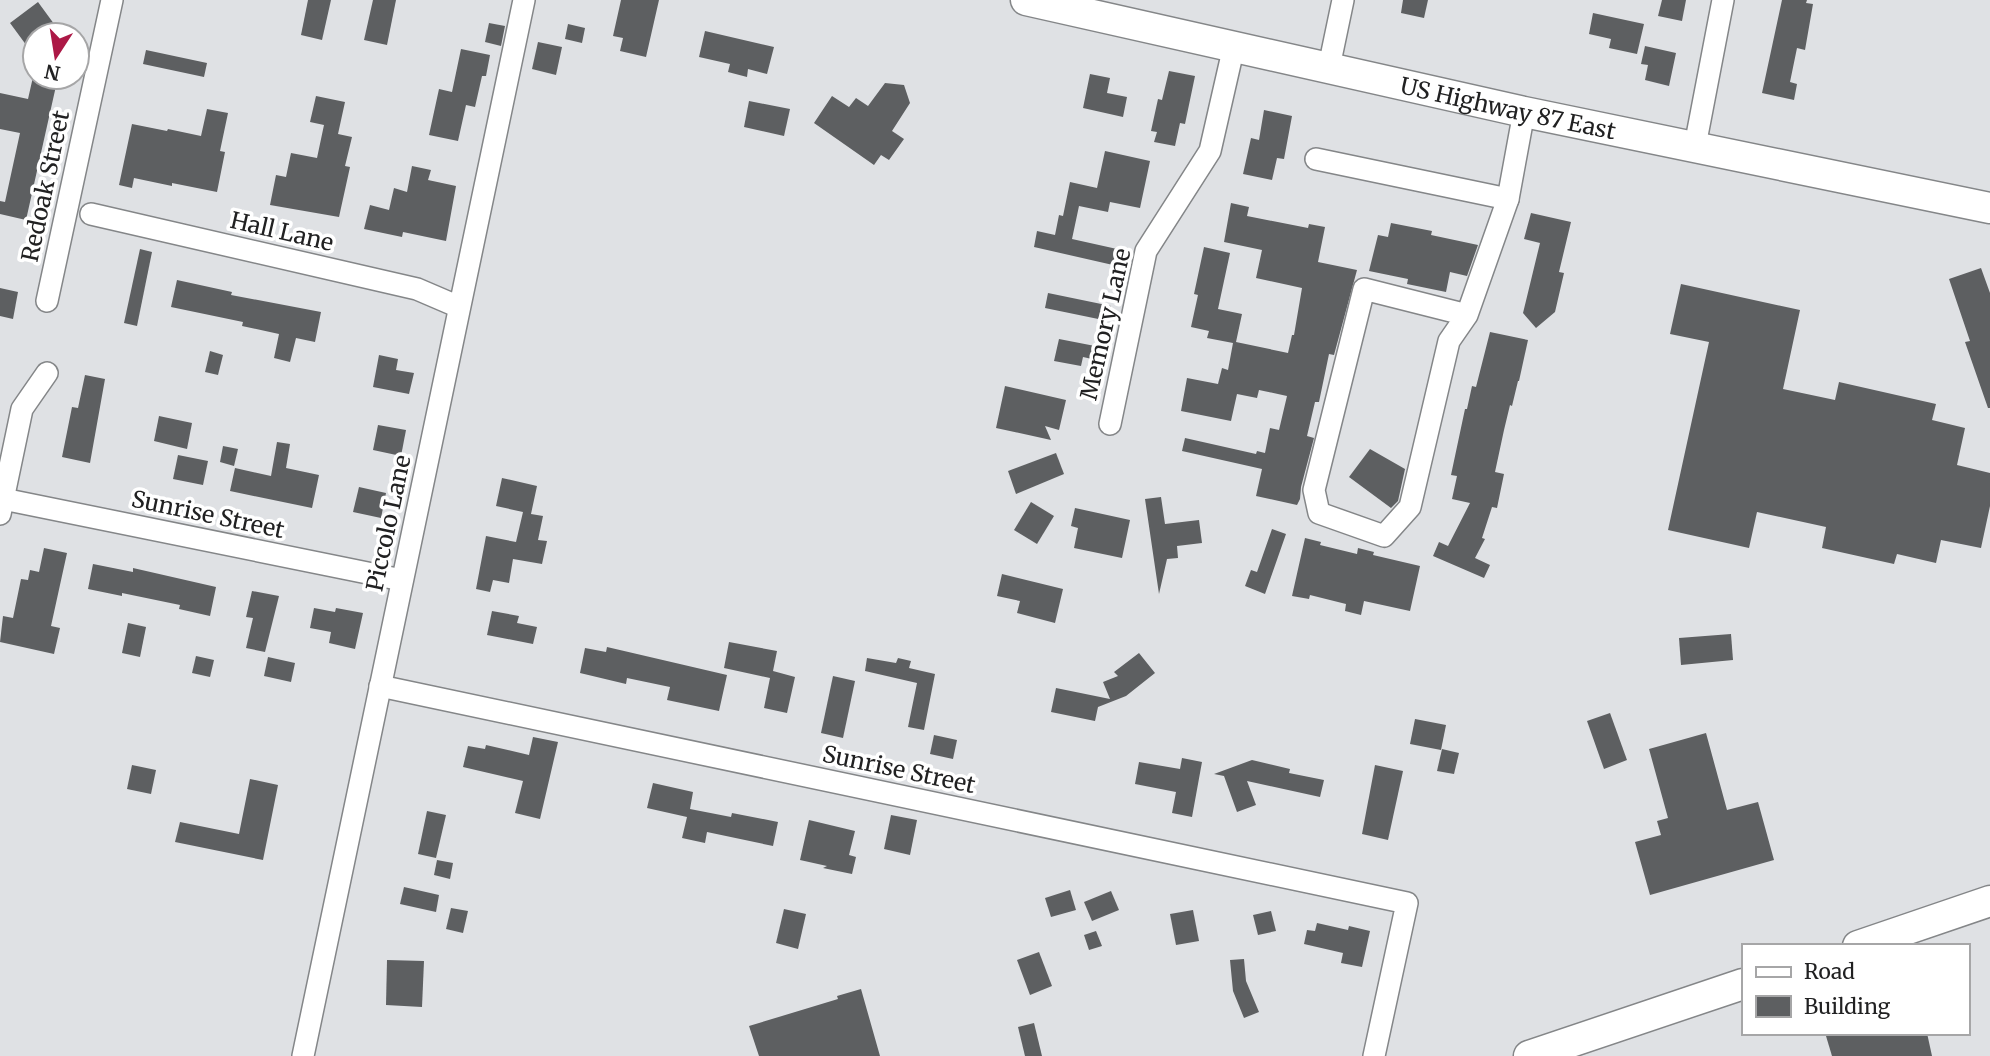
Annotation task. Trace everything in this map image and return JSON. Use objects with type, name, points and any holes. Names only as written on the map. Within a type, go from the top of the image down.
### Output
[{"type":"street","name":"Redoak Street","points":[[47,301],[112,0]]},
{"type":"street","name":"Piccolo Lane","points":[[303,1056],[524,0]]},
{"type":"street","name":"US Highway 87 East","points":[[1026,0],[1524,112],[1990,208]]},
{"type":"street","points":[[1329,67],[1343,0]]},
{"type":"street","points":[[1695,146],[1723,0]]},
{"type":"street","name":"Memory Lane","points":[[1110,424],[1146,251],[1210,151],[1234,46]]},
{"type":"street","points":[[1467,315],[1364,289],[1314,490],[1319,513],[1384,536],[1410,507],[1449,341],[1467,315],[1508,199],[1524,112]]},
{"type":"street","points":[[1316,159],[1508,199]]},
{"type":"street","name":"Hall Lane","points":[[91,214],[417,289],[459,307]]},
{"type":"street","points":[[2,506],[22,408],[47,373]]},
{"type":"street","name":"Sunrise Street","points":[[2,506],[402,580]]},
{"type":"street","name":"Sunrise Street","points":[[380,686],[1407,903],[1374,1056]]},
{"type":"street","points":[[1864,944],[1990,901]]},
{"type":"street","points":[[1529,1056],[1742,984]]},
{"type":"building","points":[[308,0],[331,0],[322,40],[301,35]]},
{"type":"building","points":[[373,0],[396,0],[387,45],[364,40]]},
{"type":"building","points":[[621,0],[659,0],[646,57],[620,51],[623,38],[613,36]]},
{"type":"building","points":[[1403,0],[1428,0],[1424,18],[1401,13]]},
{"type":"building","points":[[1662,0],[1686,0],[1682,21],[1658,16]]},
{"type":"building","points":[[1782,0],[1807,0],[1806,3],[1813,4],[1805,50],[1797,48],[1790,82],[1797,84],[1794,100],[1762,93]]},
{"type":"building","points":[[38,2],[52,21],[21,21],[21,38],[10,23]]},
{"type":"building","points":[[1593,13],[1644,24],[1637,54],[1609,48],[1611,39],[1589,34]]},
{"type":"building","points":[[489,23],[505,26],[501,46],[485,42]]},
{"type":"building","points":[[568,24],[585,28],[582,43],[565,39]]},
{"type":"building","points":[[705,31],[774,47],[767,74],[748,69],[747,77],[728,72],[730,64],[699,57]]},
{"type":"building","points":[[538,42],[562,47],[556,75],[532,69]]},
{"type":"building","points":[[1645,46],[1676,53],[1669,86],[1645,80],[1648,65],[1641,64]]},
{"type":"building","points":[[461,49],[490,55],[475,107],[466,105],[458,141],[429,135],[439,89],[452,92]]},
{"type":"building","points":[[146,50],[207,63],[204,77],[143,64]]},
{"type":"building","points":[[1169,71],[1195,76],[1185,124],[1180,123],[1175,146],[1154,142],[1157,132],[1151,131],[1158,99],[1162,100]]},
{"type":"building","points":[[1090,74],[1110,78],[1107,93],[1127,97],[1123,117],[1083,108]]},
{"type":"building","points":[[885,83],[904,85],[910,103],[892,131],[904,139],[889,160],[881,155],[874,165],[814,123],[832,96],[849,107],[856,98],[868,106]]},
{"type":"building","points":[[30,91],[55,91],[26,220],[0,214],[0,201],[5,202],[20,133],[0,129],[0,93],[28,99]]},
{"type":"building","points":[[316,96],[345,102],[338,134],[352,137],[345,166],[350,167],[339,217],[270,205],[276,175],[286,177],[291,153],[317,158],[324,125],[310,122]]},
{"type":"building","points":[[749,101],[790,109],[784,136],[744,127]]},
{"type":"building","points":[[207,109],[228,113],[220,151],[225,152],[217,192],[134,178],[132,188],[119,185],[132,124],[201,136]]},
{"type":"building","points":[[1264,110],[1292,116],[1284,159],[1277,158],[1272,180],[1243,174],[1251,138],[1259,140]]},
{"type":"building","points":[[1105,151],[1150,161],[1140,208],[1110,202],[1108,212],[1079,206],[1072,239],[1117,249],[1113,265],[1034,247],[1037,231],[1055,235],[1059,215],[1063,216],[1070,182],[1097,188]]},
{"type":"building","points":[[412,166],[431,170],[428,180],[456,186],[446,241],[403,232],[402,237],[364,229],[370,205],[389,210],[394,188],[407,192]]},
{"type":"building","points":[[1231,203],[1249,207],[1247,216],[1308,228],[1309,224],[1325,227],[1318,262],[1357,270],[1334,355],[1329,354],[1319,402],[1315,402],[1307,436],[1314,438],[1297,505],[1256,496],[1262,469],[1182,451],[1185,438],[1256,454],[1257,451],[1265,453],[1270,428],[1279,430],[1287,396],[1259,390],[1257,398],[1237,394],[1231,421],[1181,411],[1187,378],[1218,384],[1222,368],[1228,370],[1233,343],[1207,338],[1209,331],[1191,327],[1198,295],[1194,294],[1204,247],[1230,253],[1218,309],[1242,314],[1236,342],[1288,353],[1294,335],[1302,288],[1256,278],[1262,250],[1224,242]]},
{"type":"building","points":[[1531,213],[1571,222],[1559,272],[1564,273],[1555,312],[1536,328],[1523,313],[1540,243],[1524,239]]},
{"type":"building","points":[[1391,223],[1432,231],[1431,235],[1478,245],[1467,276],[1450,272],[1446,292],[1407,284],[1408,279],[1369,271],[1378,235],[1388,237]]},
{"type":"building","points":[[140,249],[152,252],[137,326],[124,323]]},
{"type":"building","points":[[1981,268],[1990,293],[1990,408],[1965,342],[1970,341],[1949,279]]},
{"type":"building","points":[[177,280],[232,292],[231,295],[321,312],[315,342],[296,338],[290,362],[274,358],[279,334],[242,326],[243,322],[171,307]]},
{"type":"building","points":[[1681,284],[1800,310],[1783,389],[1835,400],[1839,382],[1936,404],[1932,420],[1965,428],[1957,465],[1990,473],[1990,506],[1981,548],[1941,540],[1936,563],[1897,554],[1894,564],[1822,548],[1826,527],[1757,512],[1749,548],[1668,530],[1709,342],[1670,334]]},
{"type":"building","points":[[0,288],[18,292],[13,319],[0,316]]},
{"type":"building","points":[[1048,293],[1111,306],[1108,321],[1045,308]]},
{"type":"building","points":[[1490,332],[1528,340],[1495,472],[1504,474],[1497,508],[1492,507],[1482,538],[1485,539],[1475,558],[1490,565],[1484,578],[1433,556],[1439,542],[1448,546],[1470,503],[1452,499],[1457,476],[1451,475],[1465,409],[1472,386],[1476,387]]},
{"type":"building","points":[[1059,339],[1095,346],[1092,359],[1083,357],[1081,366],[1054,361]]},
{"type":"building","points":[[210,351],[223,355],[218,375],[205,372]]},
{"type":"building","points":[[379,355],[398,359],[396,370],[414,373],[409,394],[373,387]]},
{"type":"building","points":[[85,375],[105,379],[90,463],[62,457],[72,407],[78,408]]},
{"type":"building","points":[[1005,386],[1066,400],[1059,430],[1045,426],[1051,440],[996,428]]},
{"type":"building","points":[[159,416],[192,423],[187,449],[154,441]]},
{"type":"building","points":[[378,425],[406,430],[401,456],[373,450]]},
{"type":"building","points":[[277,442],[290,444],[286,468],[319,475],[312,508],[230,491],[235,468],[271,476]]},
{"type":"building","points":[[223,446],[238,449],[234,466],[220,462]]},
{"type":"building","points":[[1370,449],[1405,469],[1398,501],[1391,508],[1349,477]]},
{"type":"building","points":[[1056,453],[1064,474],[1016,494],[1008,471]]},
{"type":"building","points":[[178,455],[208,461],[203,485],[173,479]]},
{"type":"building","points":[[502,478],[537,486],[531,514],[543,516],[538,540],[547,541],[542,564],[513,559],[509,583],[493,580],[490,592],[476,589],[486,536],[516,542],[523,512],[496,506]]},
{"type":"building","points":[[359,487],[386,493],[381,518],[353,512]]},
{"type":"building","points":[[1161,497],[1165,524],[1199,520],[1202,543],[1177,546],[1178,558],[1167,559],[1159,594],[1145,499]]},
{"type":"building","points":[[1031,502],[1054,516],[1037,544],[1014,530]]},
{"type":"building","points":[[1075,508],[1130,520],[1122,558],[1074,548],[1078,528],[1071,526]]},
{"type":"building","points":[[1272,529],[1286,534],[1265,594],[1245,586],[1251,570],[1257,572]]},
{"type":"building","points":[[1305,538],[1321,542],[1320,545],[1357,554],[1358,548],[1374,552],[1373,555],[1420,566],[1410,611],[1364,601],[1361,615],[1345,611],[1346,604],[1310,595],[1309,599],[1292,596]]},
{"type":"building","points":[[44,548],[67,553],[51,626],[60,628],[54,654],[0,642],[3,616],[13,618],[21,579],[28,580],[30,570],[39,572]]},
{"type":"building","points":[[93,564],[133,572],[133,568],[216,587],[210,616],[179,609],[180,605],[88,589]]},
{"type":"building","points":[[1002,574],[1063,589],[1055,623],[1017,613],[1020,601],[997,596]]},
{"type":"building","points":[[252,591],[279,596],[265,652],[246,648],[253,618],[246,617]]},
{"type":"building","points":[[314,608],[335,612],[336,608],[363,613],[355,649],[329,643],[331,632],[310,628]]},
{"type":"building","points":[[492,611],[519,616],[517,623],[537,627],[533,644],[487,635]]},
{"type":"building","points":[[128,623],[146,627],[140,657],[122,653]]},
{"type":"building","points":[[1731,634],[1733,660],[1681,665],[1679,638]]},
{"type":"building","points":[[729,642],[777,651],[773,671],[795,677],[787,713],[764,708],[770,678],[724,668]]},
{"type":"building","points":[[607,647],[727,675],[719,711],[667,700],[670,687],[627,678],[626,684],[580,673],[585,648],[606,652]]},
{"type":"building","points":[[1139,653],[1155,673],[1126,696],[1098,707],[1095,721],[1051,712],[1056,688],[1110,699],[1103,682],[1118,676],[1114,672]]},
{"type":"building","points":[[196,656],[214,660],[210,677],[192,673]]},
{"type":"building","points":[[268,657],[295,663],[291,682],[264,676]]},
{"type":"building","points":[[867,658],[896,663],[898,658],[911,661],[909,668],[935,674],[924,730],[908,727],[917,683],[865,671]]},
{"type":"building","points":[[833,676],[855,681],[843,738],[821,733]]},
{"type":"building","points":[[1610,713],[1627,760],[1604,769],[1587,721]]},
{"type":"building","points":[[1415,719],[1446,725],[1441,750],[1410,744]]},
{"type":"building","points":[[1706,733],[1727,810],[1758,802],[1774,860],[1650,895],[1635,842],[1661,835],[1657,821],[1668,818],[1649,749]]},
{"type":"building","points":[[934,735],[957,740],[953,759],[930,754]]},
{"type":"building","points":[[533,737],[558,742],[540,819],[515,813],[523,781],[463,767],[468,746],[485,749],[486,745],[529,755]]},
{"type":"building","points":[[1442,749],[1459,753],[1454,774],[1437,771]]},
{"type":"building","points":[[1182,758],[1202,762],[1192,817],[1172,813],[1176,792],[1135,784],[1139,762],[1180,769]]},
{"type":"building","points":[[1252,760],[1290,769],[1289,773],[1324,780],[1320,797],[1247,781],[1256,805],[1237,812],[1224,776],[1214,774]]},
{"type":"building","points":[[132,765],[156,770],[151,794],[127,789]]},
{"type":"building","points":[[1375,765],[1403,771],[1388,840],[1362,834]]},
{"type":"building","points":[[250,779],[278,785],[263,860],[175,842],[180,822],[239,834]]},
{"type":"building","points":[[653,783],[693,792],[690,809],[731,817],[732,813],[778,822],[773,846],[707,832],[705,843],[682,838],[687,817],[647,808]]},
{"type":"building","points":[[427,811],[446,815],[436,858],[418,854]]},
{"type":"building","points":[[891,815],[917,820],[910,855],[884,849]]},
{"type":"building","points":[[809,820],[855,831],[849,855],[856,857],[852,874],[800,860]]},
{"type":"building","points":[[437,860],[453,863],[450,879],[434,875]]},
{"type":"building","points":[[404,887],[439,895],[436,912],[400,904]]},
{"type":"building","points":[[1070,890],[1076,910],[1051,917],[1045,898]]},
{"type":"building","points":[[1111,891],[1119,910],[1092,921],[1084,902]]},
{"type":"building","points":[[451,908],[468,911],[463,933],[446,929]]},
{"type":"building","points":[[784,909],[806,914],[798,949],[776,943]]},
{"type":"building","points":[[1193,910],[1199,941],[1176,945],[1170,914]]},
{"type":"building","points":[[1271,911],[1276,931],[1258,935],[1253,915]]},
{"type":"building","points":[[1317,923],[1348,930],[1349,926],[1370,931],[1362,967],[1341,963],[1343,953],[1304,944],[1307,930],[1315,931]]},
{"type":"building","points":[[1096,931],[1102,946],[1089,950],[1084,935]]},
{"type":"building","points":[[1039,952],[1052,986],[1030,995],[1017,960]]},
{"type":"building","points":[[1244,959],[1246,981],[1259,1012],[1244,1018],[1233,991],[1230,960]]},
{"type":"building","points":[[387,960],[424,961],[422,1007],[386,1005]]},
{"type":"building","points":[[861,989],[880,1056],[759,1056],[749,1026],[838,999],[837,996]]},
{"type":"building","points":[[1034,1023],[1042,1056],[1025,1056],[1018,1027]]},
{"type":"building","points":[[1927,1035],[1932,1056],[1832,1056],[1826,1036]]}]
